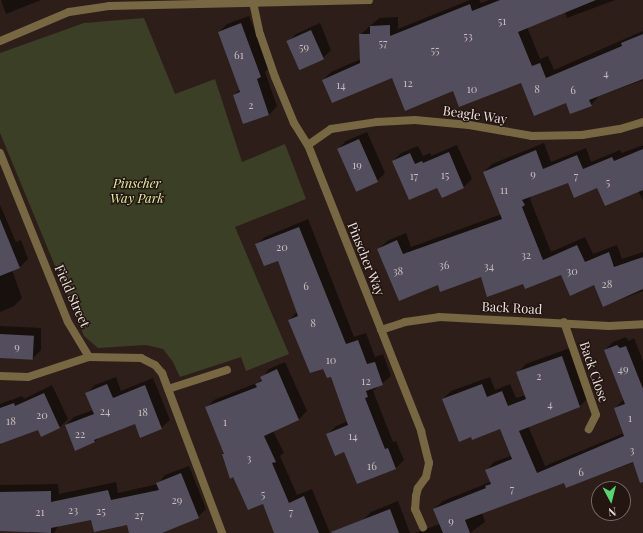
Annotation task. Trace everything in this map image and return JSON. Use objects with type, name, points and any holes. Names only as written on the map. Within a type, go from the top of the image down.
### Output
[{"type":"street","points":[[0,41],[69,12],[86,9],[210,1],[253,2],[369,0]]},
{"type":"street","name":"Pinscher Way","points":[[253,2],[260,34],[275,77],[294,123],[308,145],[424,442],[429,463],[426,477],[418,488],[415,509],[423,527]]},
{"type":"street","name":"Beagle Way","points":[[308,145],[331,129],[377,122],[415,120],[469,125],[532,136],[582,135],[620,129],[643,122]]},
{"type":"street","name":"Field Street","points":[[0,153],[68,322],[89,357]]},
{"type":"street","name":"Back Road","points":[[381,330],[405,322],[439,317],[564,322],[609,326],[643,324]]},
{"type":"street","name":"Back Close","points":[[564,322],[596,415],[589,429]]},
{"type":"street","points":[[0,376],[28,377],[89,357],[126,357],[150,361],[162,373],[222,533]]},
{"type":"street","points":[[168,389],[226,370]]},
{"type":"green space","name":"Pinscher Way Park","points":[[144,18],[175,94],[215,79],[242,162],[285,144],[306,199],[235,227],[289,354],[246,371],[241,357],[180,377],[173,362],[163,349],[146,345],[98,348],[84,336],[0,133],[0,53],[84,23]]},
{"type":"building","points":[[500,0],[596,0],[518,32],[532,66],[540,63],[546,78],[622,46],[621,43],[643,34],[643,79],[589,100],[592,106],[570,114],[566,103],[534,116],[521,83],[459,107],[453,91],[405,111],[392,78],[332,103],[322,80],[360,63],[359,34],[370,34],[370,26],[390,25],[390,36],[470,4],[472,11]]},
{"type":"building","points":[[241,23],[261,77],[257,79],[269,115],[243,124],[233,95],[240,92],[218,32]]},
{"type":"building","points":[[311,30],[324,59],[299,70],[286,41]]},
{"type":"building","points":[[359,139],[378,182],[356,192],[337,149]]},
{"type":"building","points":[[643,149],[643,190],[605,206],[597,188],[574,198],[568,183],[522,200],[525,205],[522,207],[543,260],[577,245],[585,262],[609,252],[614,267],[643,257],[643,289],[603,307],[594,285],[570,296],[561,275],[525,289],[523,284],[487,297],[481,277],[440,292],[438,285],[399,301],[377,249],[397,240],[403,254],[502,219],[483,172],[536,150],[543,169],[577,155],[583,169],[612,157],[614,161]]},
{"type":"building","points":[[449,152],[464,188],[442,198],[437,188],[409,200],[392,161],[410,153],[415,164],[422,161],[423,163]]},
{"type":"building","points":[[0,219],[20,268],[0,276]]},
{"type":"building","points":[[299,227],[346,344],[358,340],[367,364],[375,362],[383,385],[366,391],[368,397],[365,398],[385,449],[388,448],[396,469],[357,484],[344,452],[335,456],[326,434],[348,425],[331,377],[327,378],[323,369],[310,373],[288,320],[298,316],[278,261],[264,266],[255,244]]},
{"type":"building","points":[[0,334],[34,336],[33,360],[0,358]]},
{"type":"building","points":[[617,345],[620,348],[626,346],[643,389],[643,482],[640,483],[633,462],[566,488],[564,483],[465,520],[470,533],[443,533],[433,509],[486,488],[485,486],[491,484],[485,470],[512,459],[500,429],[472,440],[471,437],[459,442],[442,399],[482,384],[487,397],[502,391],[508,406],[526,399],[516,372],[562,356],[580,407],[519,431],[537,473],[624,436],[614,408],[625,404],[604,350]]},
{"type":"building","points":[[277,369],[299,420],[264,436],[276,462],[272,463],[289,503],[304,496],[319,533],[274,533],[263,504],[248,510],[233,477],[230,479],[222,454],[224,454],[205,407],[257,387],[255,384],[262,381],[260,377]]},
{"type":"building","points":[[107,384],[113,398],[145,385],[162,429],[140,438],[135,424],[94,440],[95,442],[75,451],[65,425],[94,414],[85,393]]},
{"type":"building","points":[[44,393],[60,428],[41,437],[38,430],[0,444],[0,408],[14,403],[15,406]]},
{"type":"building","points":[[181,473],[199,518],[162,533],[129,533],[127,525],[94,532],[91,520],[51,528],[51,533],[0,531],[0,492],[51,491],[51,502],[108,490],[111,500],[159,490],[156,483]]},
{"type":"building","points":[[390,509],[399,533],[331,532]]}]
